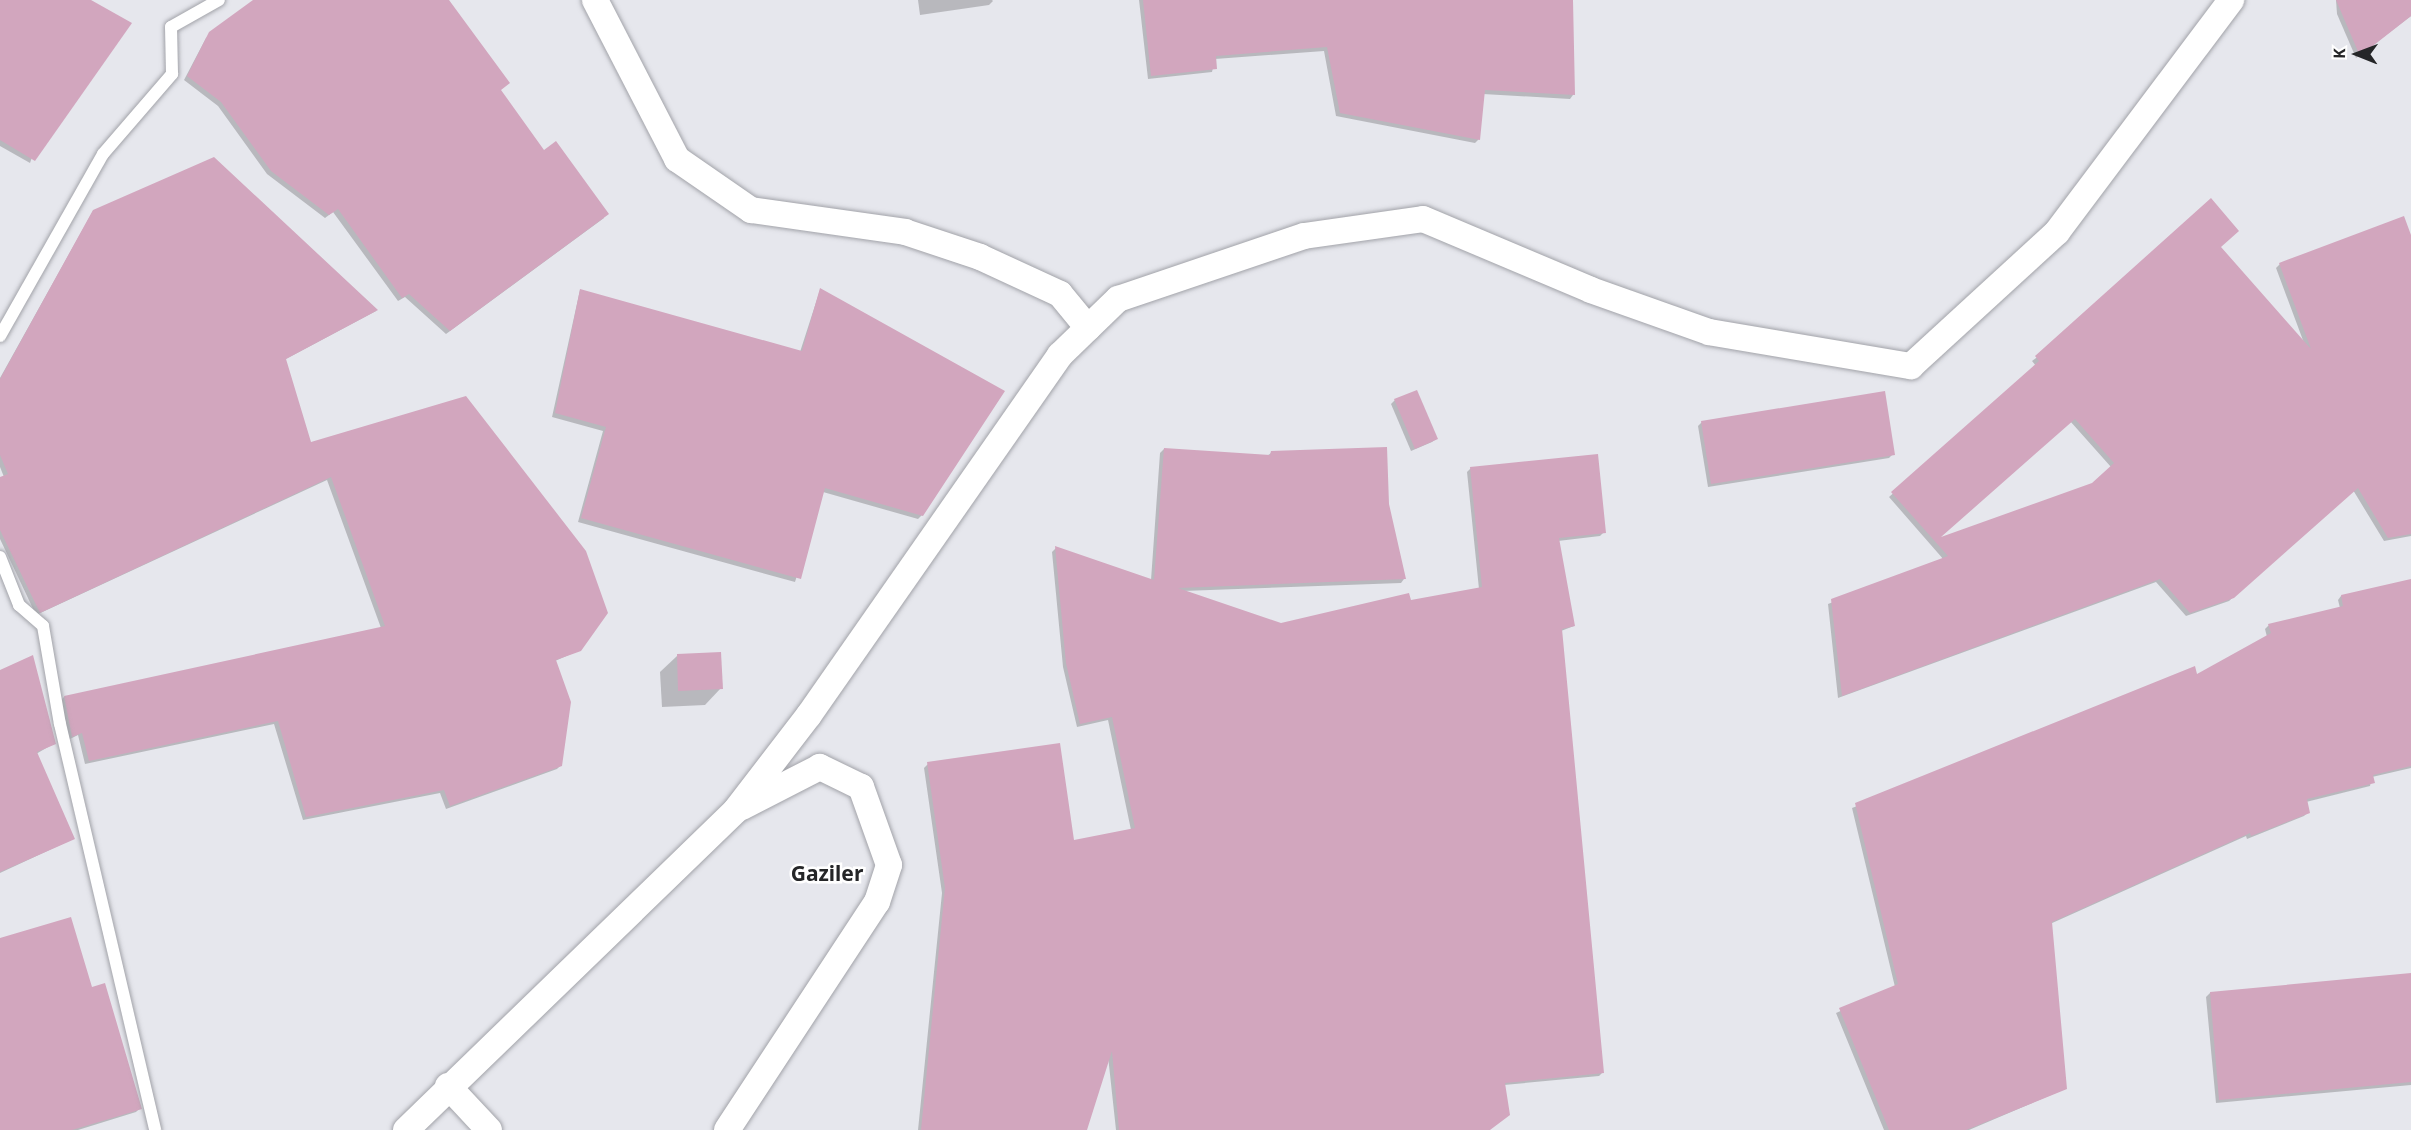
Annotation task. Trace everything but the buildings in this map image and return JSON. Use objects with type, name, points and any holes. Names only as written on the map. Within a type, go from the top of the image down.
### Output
[{"type":"street","points":[[594,0],[676,159],[751,210],[905,232],[980,257],[1060,294],[1088,328]]},
{"type":"street","points":[[406,1130],[448,1086],[736,810],[809,715],[1060,355],[1118,299],[1304,236],[1423,219],[1591,290],[1709,332],[1911,366],[2057,232],[2231,0]]},
{"type":"street","points":[[727,1130],[877,902],[889,865],[861,787],[820,767],[736,810]]},
{"type":"street","points":[[448,1086],[489,1130]]},
{"type":"lane","points":[[0,336],[103,154],[172,74],[171,27],[219,0]]},
{"type":"lane","points":[[0,557],[19,605],[43,626],[60,724],[155,1130]]},
{"type":"district","name":"Gaziler","points":[[827,873]]}]
